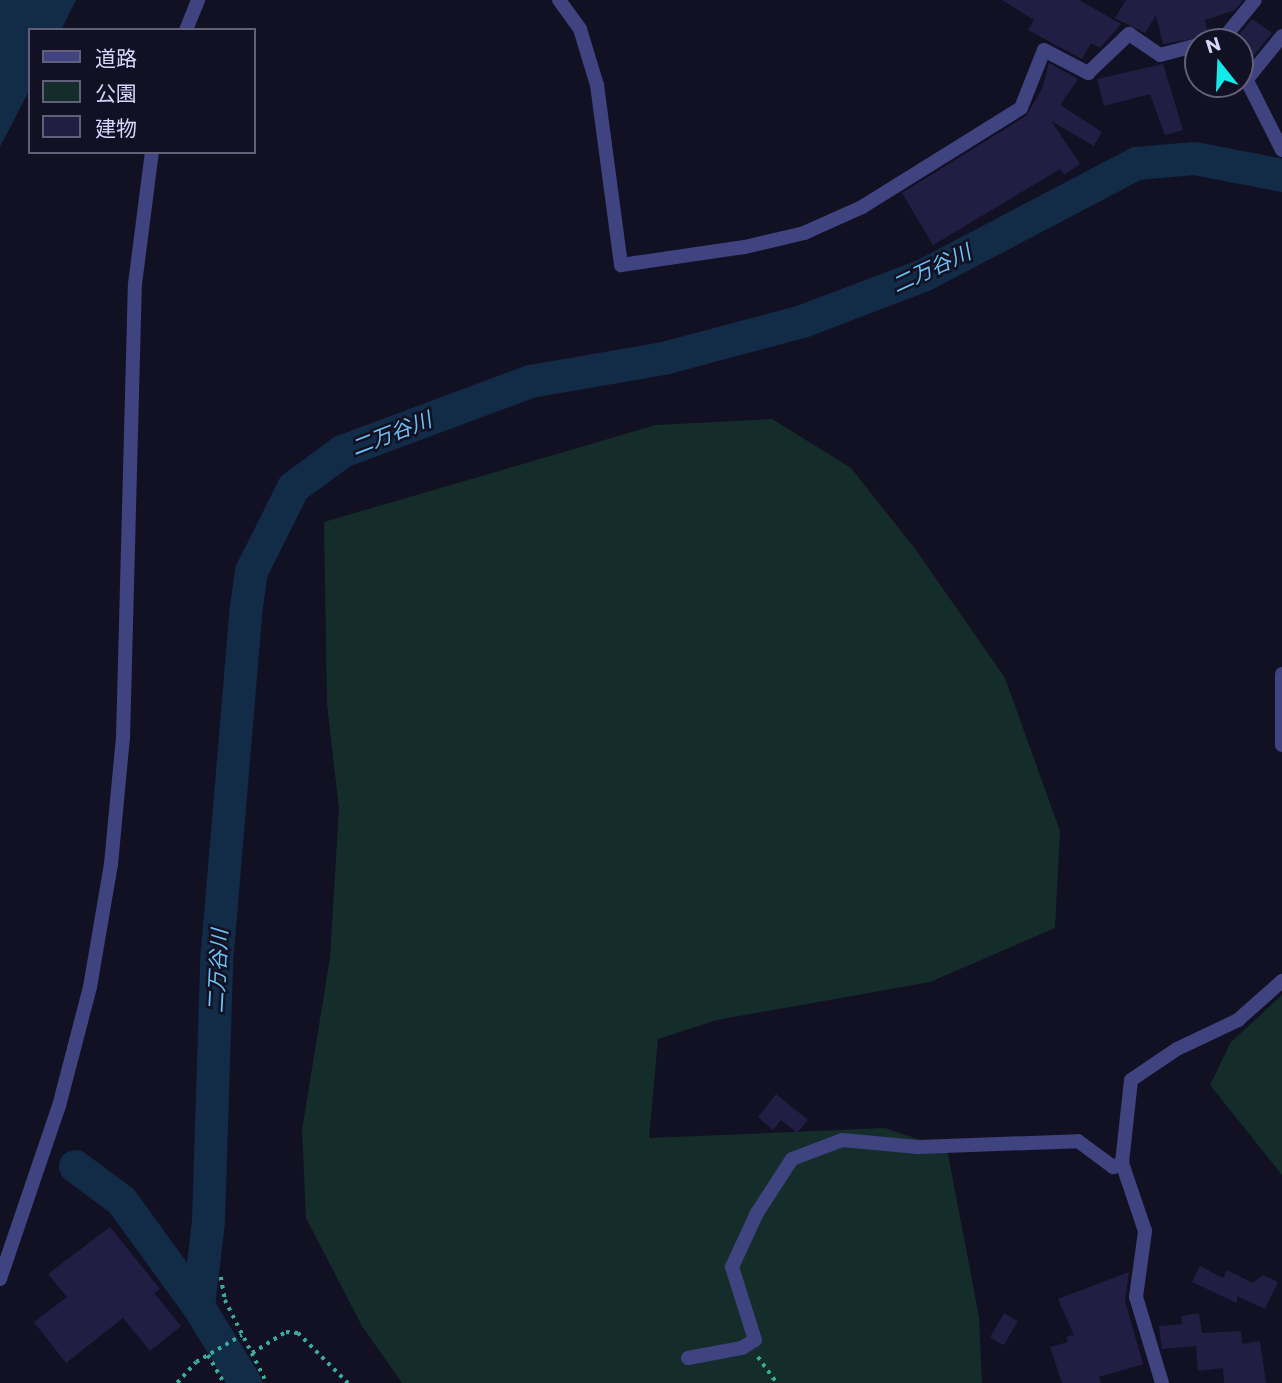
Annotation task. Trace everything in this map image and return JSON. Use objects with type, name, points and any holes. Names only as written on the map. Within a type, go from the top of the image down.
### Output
[{"type":"street","points":[[187,28],[198,0]]},
{"type":"street","points":[[559,0],[580,29],[597,85],[621,264],[746,247],[804,233],[862,207],[1021,108],[1044,50],[1088,72],[1129,34],[1160,55],[1184,49]]},
{"type":"street","points":[[1231,28],[1255,0]]},
{"type":"street","points":[[1254,63],[1282,36]]},
{"type":"street","points":[[1254,93],[1282,150]]},
{"type":"street","points":[[0,1279],[66,1080],[90,988],[111,864],[123,738],[135,284],[152,154]]},
{"type":"street","points":[[1282,674],[1282,745]]},
{"type":"street","points":[[1163,1383],[1136,1297],[1145,1231],[1122,1163],[1131,1080],[1177,1049],[1238,1020],[1282,981]]},
{"type":"street","points":[[688,1358],[742,1348],[755,1340],[732,1267],[757,1213],[792,1159],[842,1140],[918,1147],[1078,1141],[1113,1167],[1122,1163]]},
{"type":"path","points":[[221,1277],[225,1300],[267,1383]]},
{"type":"path","points":[[252,1353],[286,1332],[298,1333],[348,1383]]},
{"type":"path","points":[[177,1383],[210,1354],[243,1334]]},
{"type":"path","points":[[755,1340],[762,1368],[777,1383]]},
{"type":"path","points":[[210,1354],[224,1383]]},
{"type":"green space","points":[[772,419],[851,468],[916,550],[1005,678],[1060,831],[1055,928],[930,982],[717,1020],[658,1039],[649,1138],[885,1128],[947,1149],[979,1317],[982,1383],[402,1383],[362,1326],[306,1218],[302,1130],[330,958],[339,809],[327,704],[324,522],[656,425]]},
{"type":"green space","points":[[1282,995],[1282,1175],[1210,1085],[1231,1042]]},
{"type":"water","points":[[0,0],[76,0],[62,28],[28,28],[28,93],[0,147]]},
{"type":"building","points":[[1002,0],[1079,0],[1121,24],[1100,48],[1091,43],[1082,59],[1028,30],[1034,20]]},
{"type":"building","points":[[1126,0],[1243,0],[1235,10],[1205,20],[1207,28],[1184,28],[1184,40],[1163,44],[1156,15],[1145,33],[1115,18]]},
{"type":"building","points":[[1252,19],[1272,33],[1254,55],[1254,28],[1245,28]]},
{"type":"building","points":[[1049,63],[1078,79],[1060,105],[1102,132],[1094,146],[1051,121],[1080,164],[1064,175],[1060,169],[933,245],[902,193],[1026,116],[1042,89]]},
{"type":"building","points":[[1163,64],[1183,130],[1165,135],[1150,94],[1104,106],[1097,79]]},
{"type":"building","points":[[776,1094],[808,1120],[797,1133],[781,1120],[773,1130],[758,1117]]},
{"type":"building","points":[[110,1227],[160,1289],[154,1293],[181,1326],[150,1351],[123,1318],[66,1363],[34,1322],[67,1297],[48,1274]]},
{"type":"building","points":[[1200,1266],[1223,1278],[1227,1270],[1253,1283],[1263,1275],[1278,1282],[1265,1309],[1237,1296],[1237,1303],[1192,1282]]},
{"type":"building","points":[[1129,1272],[1125,1301],[1143,1364],[1099,1377],[1101,1383],[1062,1383],[1050,1347],[1068,1342],[1066,1337],[1074,1335],[1058,1299]]},
{"type":"building","points":[[1004,1313],[1018,1321],[1004,1345],[990,1337]]},
{"type":"building","points":[[1199,1313],[1202,1333],[1241,1331],[1242,1344],[1260,1341],[1266,1383],[1224,1383],[1223,1368],[1198,1371],[1196,1346],[1162,1349],[1159,1326],[1182,1324],[1181,1316]]},
{"type":"waterway","name":"二万谷川","points":[[198,1306],[208,1221],[216,962],[245,613],[251,571],[293,487],[342,451],[530,381],[663,358],[802,321],[923,275],[1136,163],[1194,158],[1282,175]]},
{"type":"waterway","name":"二万谷川","points":[[75,1166],[121,1200],[198,1306],[245,1383]]}]
